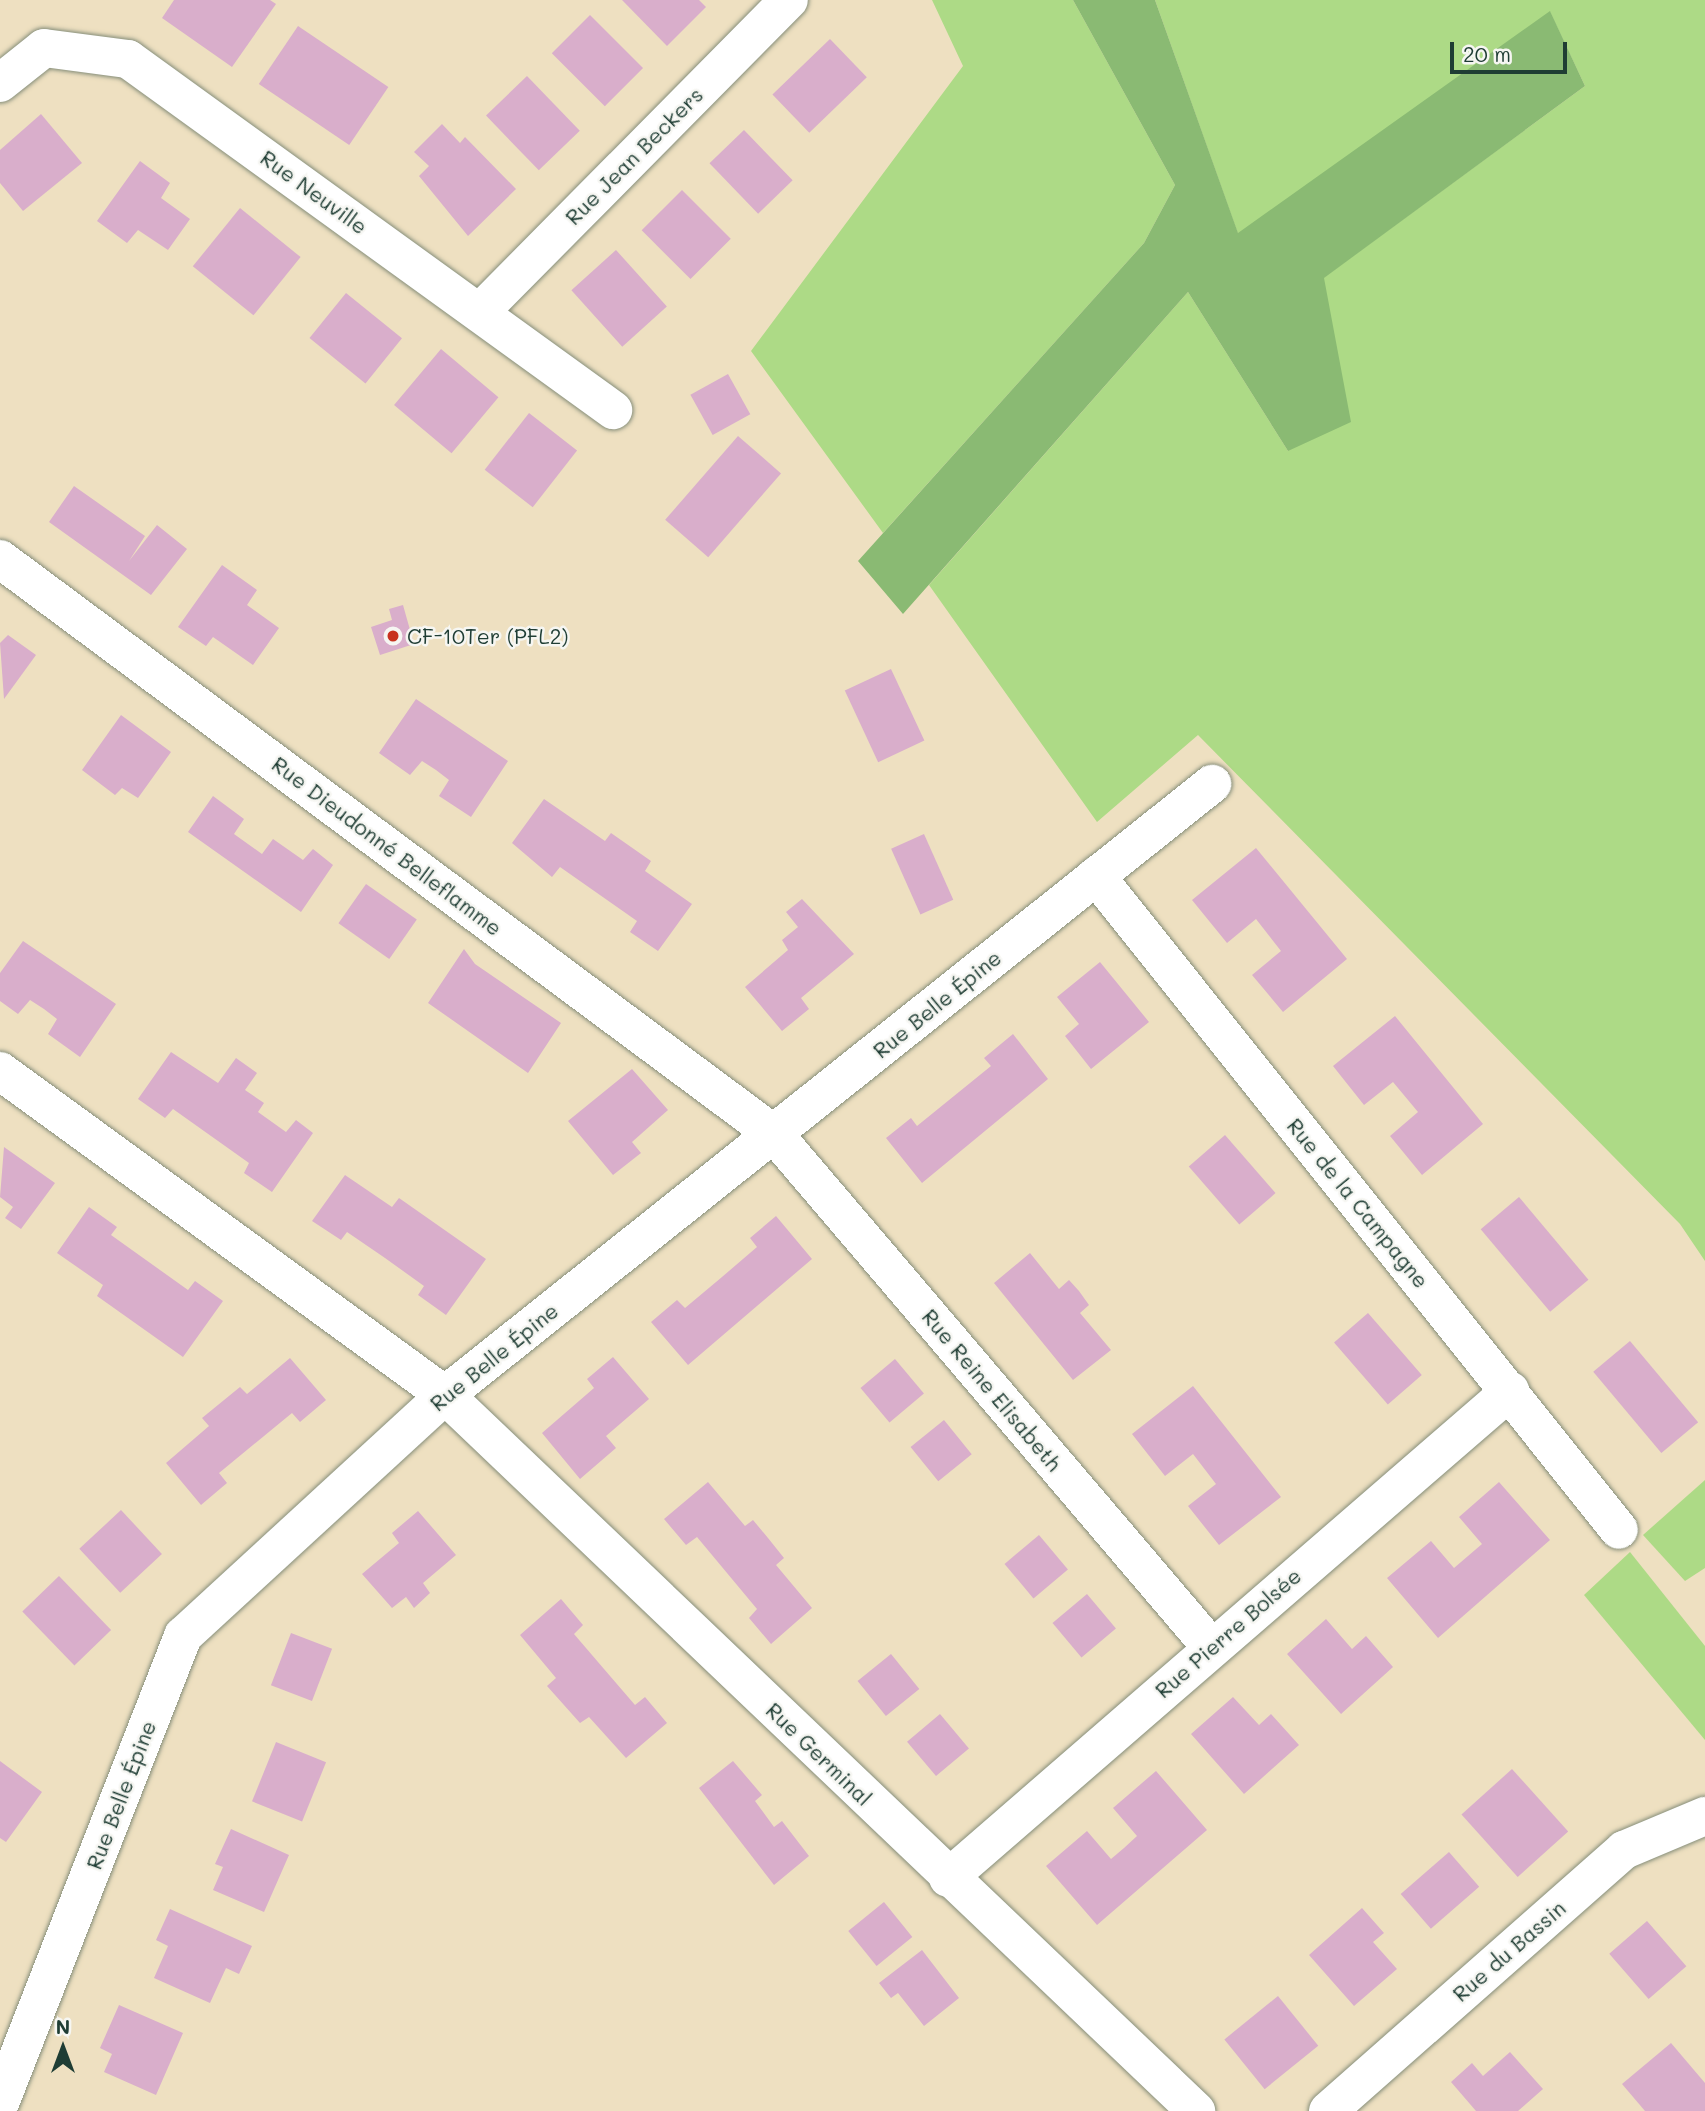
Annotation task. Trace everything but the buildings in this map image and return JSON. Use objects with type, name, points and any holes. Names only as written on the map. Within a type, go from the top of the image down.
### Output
[{"type":"street","name":"Rue Jean Beckers","points":[[480,312],[789,0]]},
{"type":"street","name":"Rue Neuville","points":[[0,83],[44,48],[128,59],[614,410]]},
{"type":"street","name":"Rue Dieudonné Belleflamme","points":[[0,559],[774,1134]]},
{"type":"street","name":"Rue Belle Épine","points":[[0,2103],[183,1636],[445,1395],[1212,784]]},
{"type":"street","name":"Rue de la Campagne","points":[[1096,876],[1619,1530]]},
{"type":"street","points":[[0,1071],[445,1395]]},
{"type":"street","name":"Rue Reine Elisabeth","points":[[774,1134],[1211,1647]]},
{"type":"street","name":"Rue Pierre Bolsée","points":[[948,1878],[1211,1647],[1510,1391]]},
{"type":"street","name":"Rue Germinal","points":[[445,1395],[948,1878],[1196,2111]]},
{"type":"street","name":"Rue du Bassin","points":[[1328,2111],[1624,1850],[1705,1816]]},
{"type":"green space","points":[[932,0],[1073,0],[1175,185],[1144,243],[883,533],[751,351],[963,66]]},
{"type":"green space","points":[[1073,0],[1155,0],[1238,233],[1550,11],[1585,86],[1324,278],[1351,422],[1288,451],[1188,292],[903,614],[858,561],[1144,243],[1175,185]]},
{"type":"green space","points":[[1155,0],[1705,0],[1705,1261],[1680,1224],[1198,735],[1097,822],[929,585],[1188,292],[1288,451],[1323,278],[1585,86],[1550,12],[1238,234]]},
{"type":"green space","points":[[1705,1480],[1705,1568],[1685,1581],[1643,1535]]},
{"type":"green space","points":[[1630,1552],[1705,1646],[1705,1740],[1584,1595]]},
{"type":"place","name":"CF-10Ter (PFL2)","points":[[393,636]]}]
